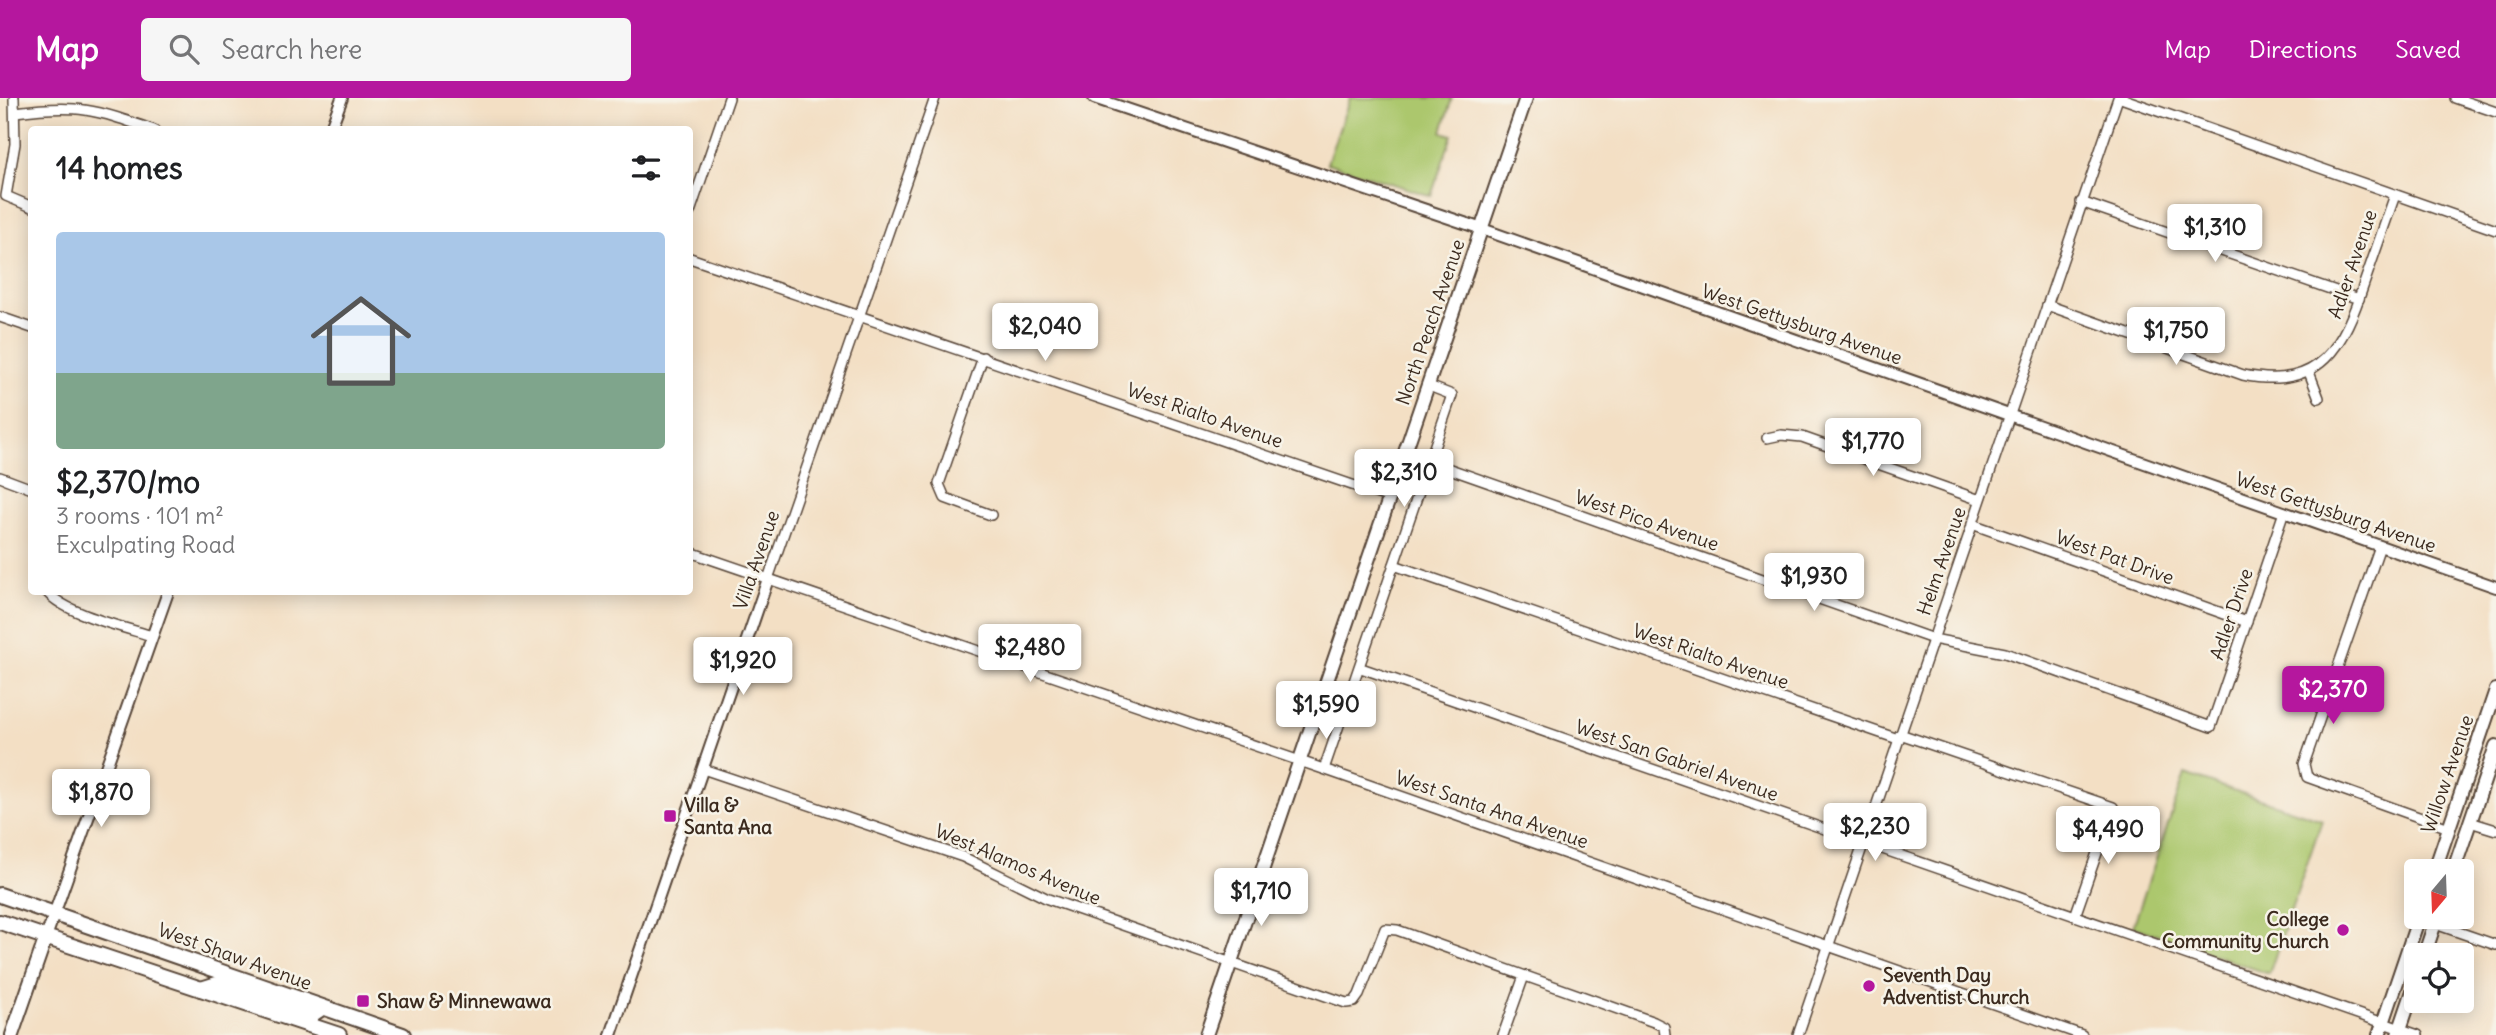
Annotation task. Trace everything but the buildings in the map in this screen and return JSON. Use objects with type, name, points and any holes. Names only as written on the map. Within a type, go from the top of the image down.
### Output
[{"type":"main road","name":"North Peach Avenue","points":[[1206,1035],[1302,761],[1526,98]]},
{"type":"main road","name":"Willow Avenue","points":[[2438,859],[2496,690]]},
{"type":"main road","points":[[2470,822],[2463,809],[2479,761],[2479,741]]},
{"type":"main road","name":"Willow Avenue","points":[[2457,859],[2496,746]]},
{"type":"main road","name":"West Shaw Avenue","points":[[0,895],[403,1035]]},
{"type":"main road","name":"West Shaw Avenue","points":[[0,922],[339,1035]]},
{"type":"main road","points":[[2381,1029],[2415,929]]},
{"type":"main road","points":[[12,1035],[46,937]]},
{"type":"main road","points":[[200,989],[217,984],[313,1014],[322,1007]]},
{"type":"main road","points":[[2399,1032],[2405,1013]]},
{"type":"main road","points":[[321,1029],[324,1024],[332,1021],[372,1035]]},
{"type":"street","points":[[14,98],[14,159],[6,196],[28,205]]},
{"type":"street","points":[[332,126],[342,98]]},
{"type":"street","points":[[693,203],[729,98]]},
{"type":"street","name":"Villa Avenue","points":[[611,1035],[935,98]]},
{"type":"street","name":"West Gettysburg Avenue","points":[[1094,98],[1482,229],[2496,587]]},
{"type":"street","points":[[2119,98],[2496,230]]},
{"type":"street","name":"Helm Avenue","points":[[1798,1035],[2081,202],[2119,98]]},
{"type":"street","points":[[2455,98],[2496,112]]},
{"type":"street","points":[[15,112],[58,107],[82,108],[141,126]]},
{"type":"street","name":"Adler Avenue","points":[[2309,372],[2324,361],[2345,336],[2395,195]]},
{"type":"street","points":[[2081,202],[2359,299]]},
{"type":"street","name":"West Rialto Avenue","points":[[693,259],[1390,498]]},
{"type":"street","points":[[2046,305],[2244,375],[2266,380],[2289,378],[2309,372],[2319,398]]},
{"type":"street","points":[[0,317],[28,327]]},
{"type":"street","points":[[983,357],[939,484],[945,498],[991,515]]},
{"type":"street","points":[[1324,769],[1361,668],[1452,395],[1429,386]]},
{"type":"street","points":[[1767,438],[1781,435],[1802,437],[1980,500]]},
{"type":"street","name":"West Pico Avenue","points":[[1430,462],[1933,639],[2005,653],[2211,727]]},
{"type":"street","points":[[0,477],[28,488]]},
{"type":"street","name":"Adler Drive","points":[[2211,727],[2284,512]]},
{"type":"street","name":"West Pat Drive","points":[[1972,524],[2248,622]]},
{"type":"street","points":[[2379,546],[2304,764],[2307,777],[2449,828]]},
{"type":"street","name":"West Santa Ana Avenue","points":[[693,553],[1302,761],[2082,1035]]},
{"type":"street","name":"West Rialto Avenue","points":[[1394,565],[2113,807],[2075,916]]},
{"type":"street","points":[[50,595],[75,610],[152,636]]},
{"type":"street","points":[[46,937],[167,595]]},
{"type":"street","name":"West San Gabriel Avenue","points":[[1361,668],[2075,916],[2381,1029],[2418,1035]]},
{"type":"street","name":"West Alamos Avenue","points":[[703,769],[970,860],[1048,899],[1346,1003],[1354,1002],[1385,929],[1397,930],[1654,1022],[1664,1027],[1665,1035]]},
{"type":"street","points":[[2470,822],[2496,830]]},
{"type":"street","points":[[2458,929],[2496,945]]},
{"type":"street","points":[[1503,1035],[1524,976]]},
{"type":"green space","points":[[1350,98],[1452,98],[1442,132],[1452,135],[1431,196],[1327,163]]},
{"type":"green space","points":[[2185,774],[2322,820],[2269,974],[2133,927]]},
{"type":"place","name":"Villa & Santa Ana","points":[[670,816]]},
{"type":"place","name":"College Community Church","points":[[2343,930]]},
{"type":"place","name":"Seventh Day Adventist Church","points":[[1869,986]]},
{"type":"place","name":"Shaw & Minnewawa","points":[[363,1001]]}]
